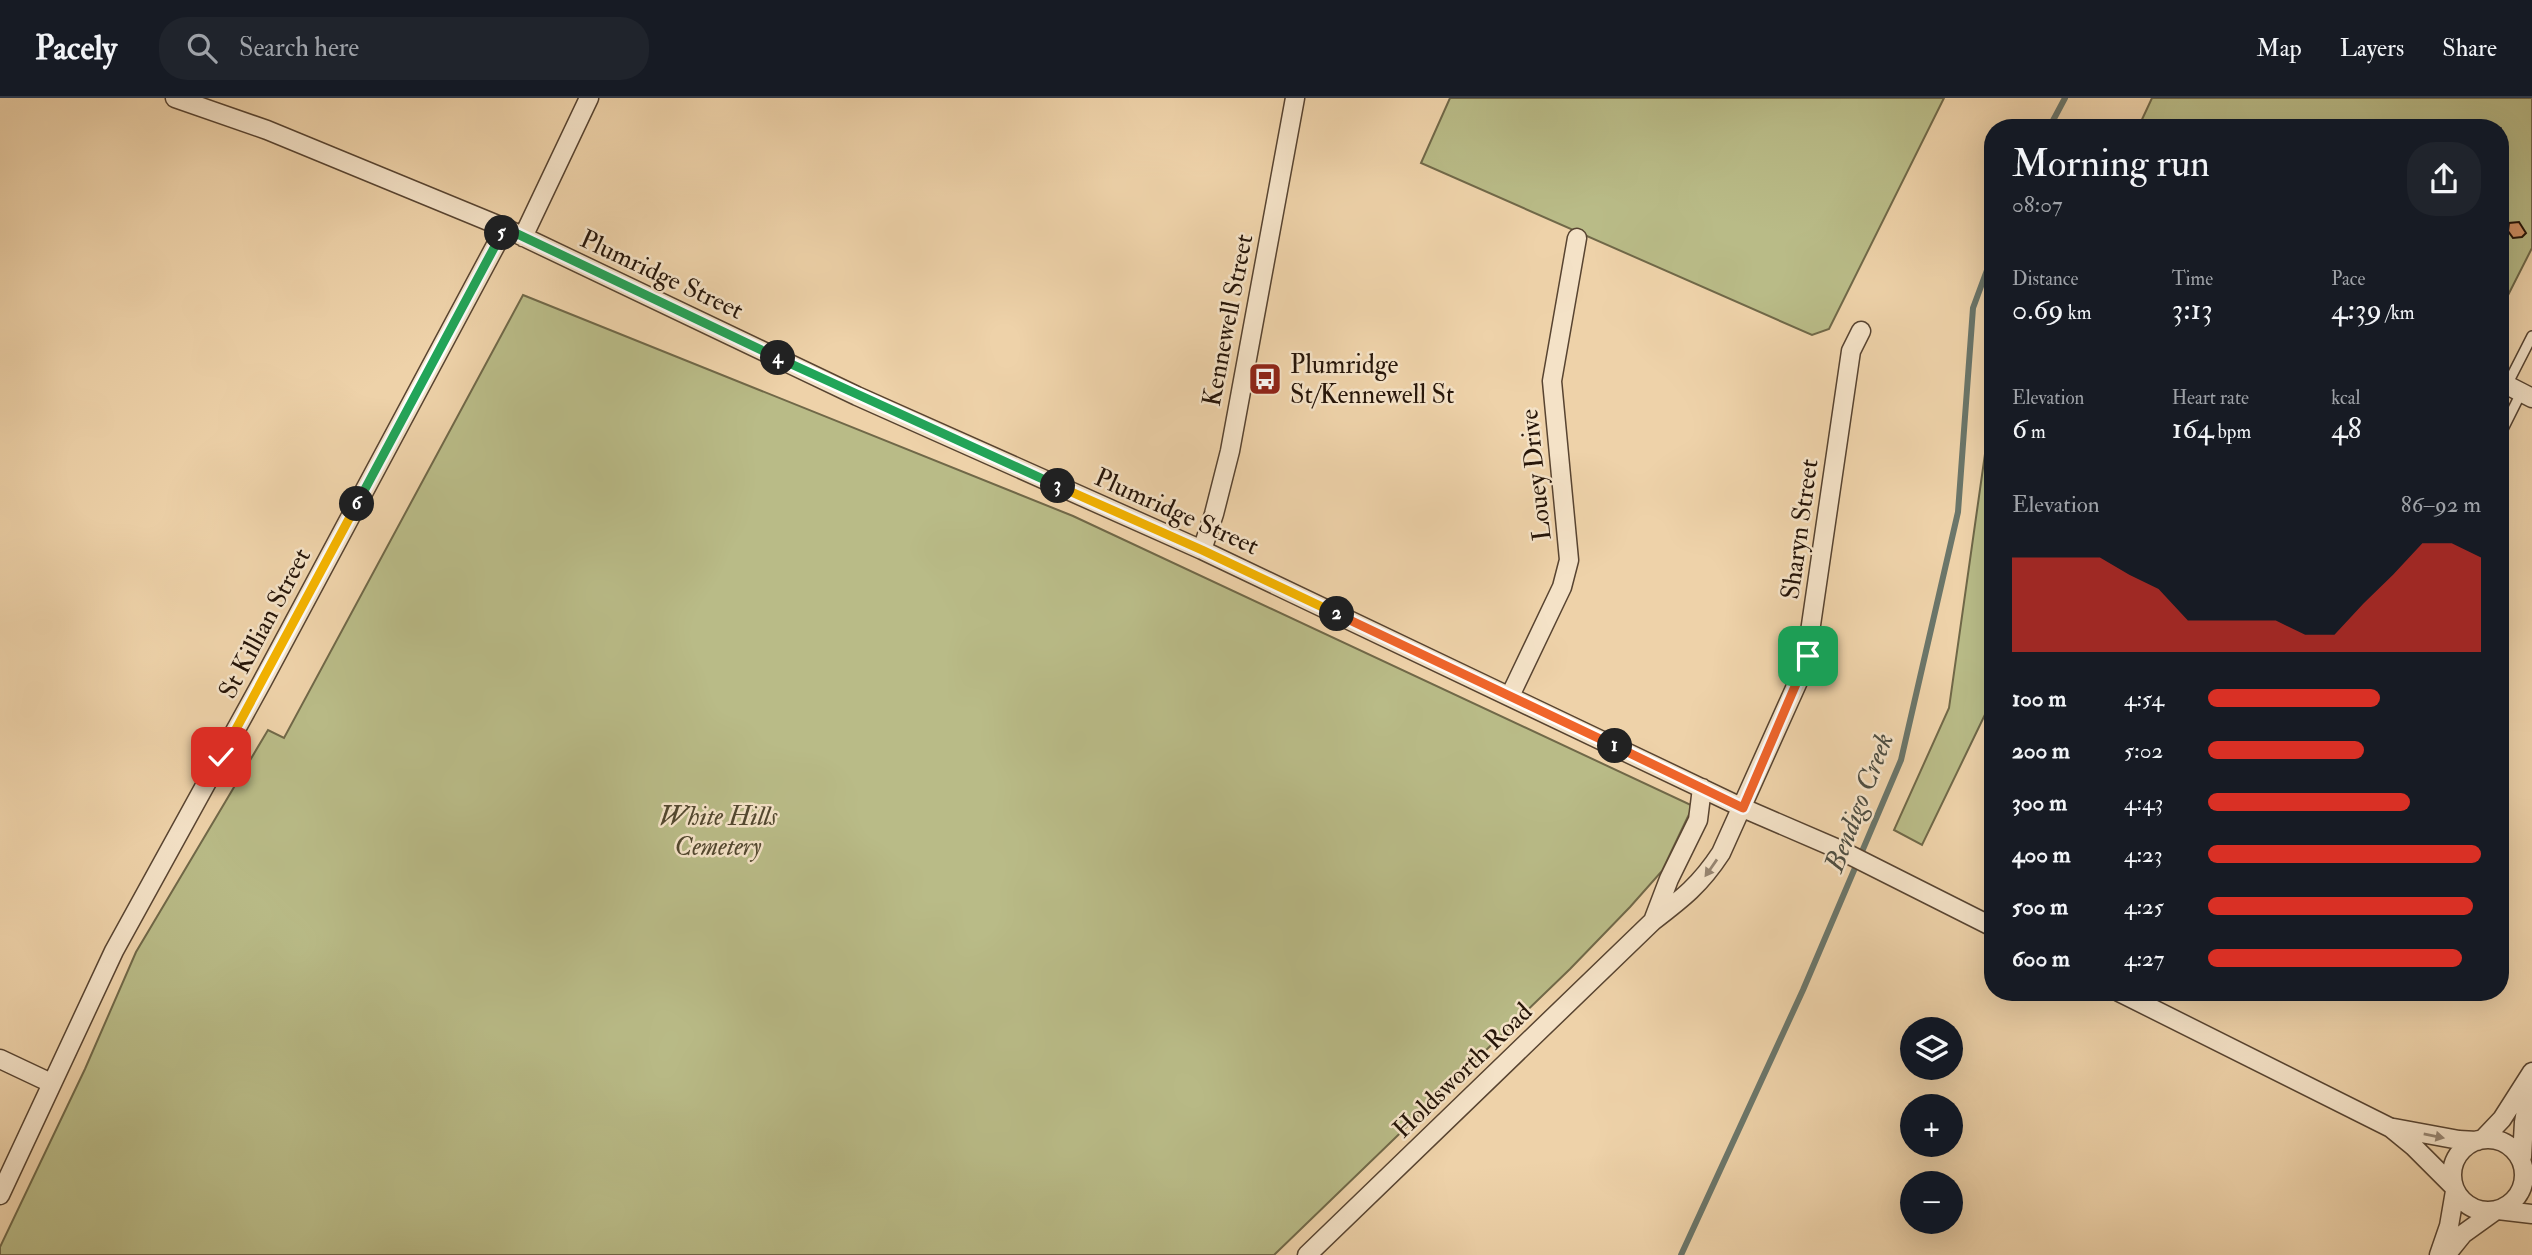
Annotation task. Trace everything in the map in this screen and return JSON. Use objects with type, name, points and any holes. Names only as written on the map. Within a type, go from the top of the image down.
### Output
[{"type":"street","name":"Plumridge Street","points":[[175,98],[267,130],[505,228],[857,396],[1202,550],[1743,808],[1889,873],[1984,922]]},
{"type":"street","points":[[523,237],[589,98]]},
{"type":"street","name":"Kennewell Street","points":[[1202,550],[1230,451],[1295,98]]},
{"type":"street","name":"St Killian Street","points":[[0,1195],[137,906],[262,682],[505,228]]},
{"type":"street","name":"Louey Drive","points":[[1510,696],[1562,587],[1569,560],[1552,381],[1577,238]]},
{"type":"street","name":"Sharyn Street","points":[[1743,808],[1808,656],[1851,351],[1861,331]]},
{"type":"street","name":"Holdsworth Road","points":[[1653,921],[1669,879],[1698,820],[1702,788]]},
{"type":"street","name":"Holdsworth Road","points":[[1307,1255],[1653,921],[1690,893],[1706,876],[1721,853],[1743,808]]},
{"type":"street","points":[[2137,1001],[2391,1128],[2413,1146],[2471,1208],[2532,1214]]},
{"type":"street","points":[[0,1059],[51,1083]]},
{"type":"street","points":[[2439,1255],[2449,1226],[2455,1189],[2452,1170],[2455,1159],[2462,1150],[2480,1140],[2502,1119],[2532,1072]]},
{"type":"street","points":[[2446,1255],[2463,1234],[2496,1211],[2507,1207],[2516,1199],[2522,1188],[2525,1178],[2524,1122],[2532,1078]]},
{"type":"street","points":[[2391,1128],[2459,1140],[2505,1143],[2525,1163]]},
{"type":"lane","points":[[2509,408],[2532,336]]},
{"type":"green space","points":[[1450,98],[1944,98],[1829,329],[1812,335],[1421,163]]},
{"type":"green space","points":[[2152,98],[2532,98],[2532,248],[2509,293],[2509,119],[2142,119]]},
{"type":"green space","name":"White Hills Cemetery","points":[[523,295],[1073,516],[1693,806],[1662,871],[1630,907],[1570,969],[1274,1255],[0,1255],[0,1247],[85,1069],[136,952],[268,730],[284,738]]},
{"type":"green space","points":[[1984,461],[1984,717],[1922,845],[1894,830],[1949,708]]},
{"type":"building","points":[[2519,222],[2526,233],[2522,237],[2513,238],[2509,232],[2509,223]]},
{"type":"waterway","name":"Bendigo Creek","points":[[2054,119],[2065,98]]},
{"type":"waterway","name":"Bendigo Creek","points":[[1681,1255],[1803,990],[1901,760],[1958,512],[1973,308],[1984,278]]},
{"type":"place","name":"Plumridge St/Kennewell St","points":[[1265,379]]},
{"type":"route","points":[[221,757],[505,228],[857,396],[1202,550],[1743,808],[1808,656]]}]
